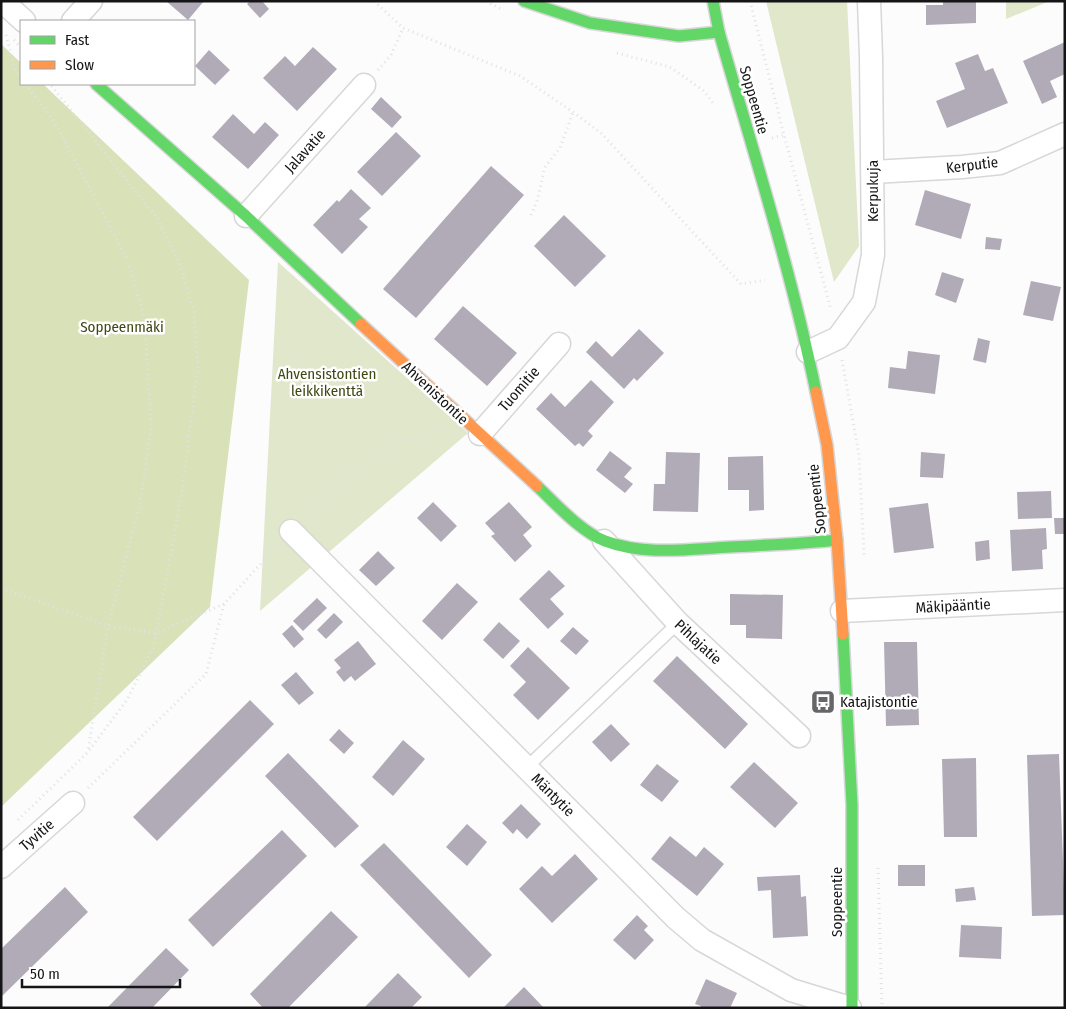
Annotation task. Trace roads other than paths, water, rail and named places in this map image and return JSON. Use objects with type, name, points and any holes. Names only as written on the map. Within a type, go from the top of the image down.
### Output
[{"type":"street","points":[[74,20],[91,1]]},
{"type":"street","points":[[524,1],[590,23],[679,36],[719,32]]},
{"type":"street","name":"Soppeentie","points":[[713,1],[719,32],[808,352],[826,445],[837,540],[852,805],[851,1008]]},
{"type":"street","name":"Kerpukuja","points":[[808,352],[838,338],[864,302],[873,254],[871,57],[868,1]]},
{"type":"street","name":"Ahvenistontie","points":[[97,85],[246,216],[584,529],[604,541],[637,550],[676,550],[813,543],[837,540]]},
{"type":"street","name":"Jalavatie","points":[[246,216],[364,85]]},
{"type":"street","name":"Kerputie","points":[[872,172],[1000,163],[1065,134]]},
{"type":"street","name":"Tuomitie","points":[[472,427],[559,344]]},
{"type":"street","name":"Mäntytie","points":[[291,531],[676,918],[702,940],[791,990],[851,1008]]},
{"type":"street","name":"Pihlajatie","points":[[604,541],[678,623],[799,736]]},
{"type":"street","name":"Mäkipääntie","points":[[842,611],[1065,600]]},
{"type":"street","name":"Tyvitie","points":[[1,867],[73,803]]},
{"type":"lane","points":[[526,768],[678,623]]},
{"type":"place","name":"Katajistontie","points":[[823,702]]},
{"type":"park label","name":"Soppeenmäki","points":[[122,327]]},
{"type":"park label","name":"Ahvensistontien leikkikenttä","points":[[327,382]]}]
